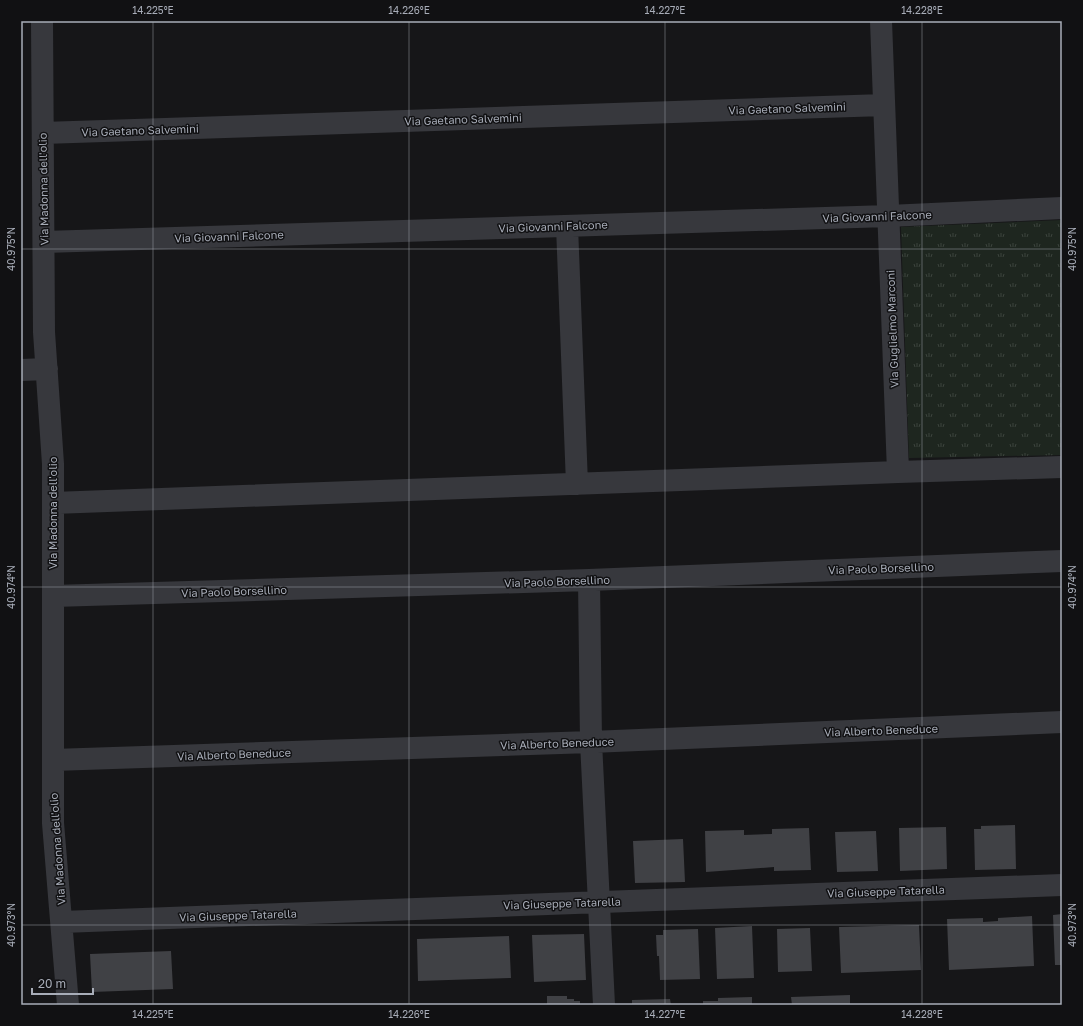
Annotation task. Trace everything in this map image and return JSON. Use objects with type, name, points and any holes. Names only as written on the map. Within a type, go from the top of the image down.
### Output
[{"type":"street","name":"Via Madonna dell'olio","points":[[42,21],[44,332],[53,464],[53,822],[68,1005]]},
{"type":"street","name":"Via Guglielmo Marconi","points":[[881,21],[898,472]]},
{"type":"street","name":"Via Gaetano Salvemini","points":[[43,133],[884,105]]},
{"type":"street","name":"Via Giovanni Falcone","points":[[44,242],[888,216],[1062,208]]},
{"type":"street","points":[[567,226],[577,484]]},
{"type":"street","points":[[21,370],[47,369]]},
{"type":"street","points":[[53,503],[1062,467]]},
{"type":"street","name":"Via Paolo Borsellino","points":[[53,596],[589,580],[1062,561]]},
{"type":"street","points":[[589,580],[592,742],[604,1005]]},
{"type":"street","name":"Via Alberto Beneduce","points":[[53,760],[592,742],[1062,722]]},
{"type":"street","name":"Via Giuseppe Tatarella","points":[[62,922],[1062,885]]},
{"type":"green space","points":[[1062,220],[1062,455],[909,458],[901,227]]},
{"type":"building","points":[[1015,825],[1016,869],[975,870],[974,829],[981,829],[981,826]]},
{"type":"building","points":[[946,827],[947,869],[900,871],[899,828]]},
{"type":"building","points":[[809,828],[811,870],[774,871],[774,867],[706,872],[705,831],[744,830],[744,835],[772,834],[772,829]]},
{"type":"building","points":[[876,831],[878,871],[837,872],[835,832]]},
{"type":"building","points":[[683,839],[685,882],[635,883],[633,841]]},
{"type":"building","points":[[1062,914],[1062,965],[1055,965],[1053,915]]},
{"type":"building","points":[[1032,916],[1034,966],[949,970],[947,919],[983,918],[983,922],[998,921],[998,918]]},
{"type":"building","points":[[919,925],[921,970],[841,973],[839,927]]},
{"type":"building","points":[[752,926],[754,978],[717,979],[715,928]]},
{"type":"building","points":[[810,928],[812,971],[778,972],[777,929]]},
{"type":"building","points":[[698,929],[700,979],[660,980],[656,935],[663,935],[663,930]]},
{"type":"building","points":[[584,934],[586,980],[534,982],[532,935]]},
{"type":"building","points":[[509,936],[511,978],[418,981],[417,939]]},
{"type":"building","points":[[171,951],[173,989],[92,992],[90,954]]},
{"type":"building","points":[[850,995],[850,1005],[792,1005],[791,997]]},
{"type":"building","points":[[547,996],[567,996],[567,999],[580,1001],[580,1005],[547,1005]]},
{"type":"building","points":[[752,997],[752,1005],[703,1005],[703,1001],[718,1001],[718,998]]},
{"type":"building","points":[[670,999],[671,1005],[632,1005],[632,1000]]}]
